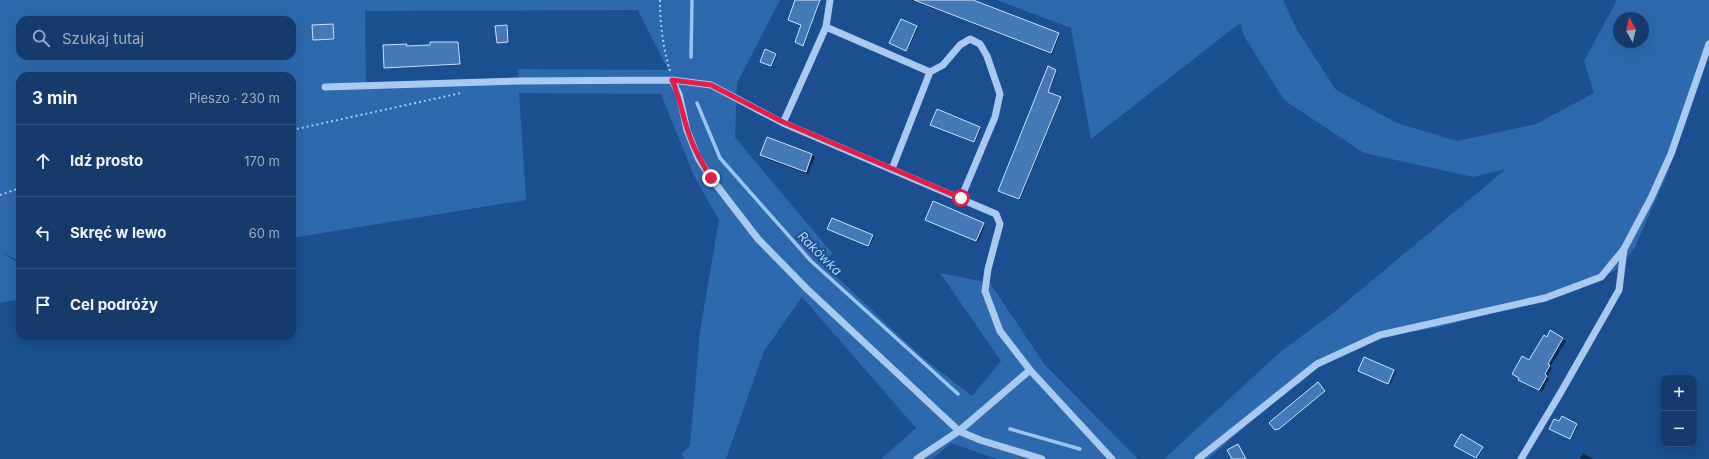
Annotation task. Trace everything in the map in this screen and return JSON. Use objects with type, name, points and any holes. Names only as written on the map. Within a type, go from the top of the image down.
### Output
[{"type":"street","points":[[783,122],[826,27],[830,0]]},
{"type":"street","points":[[826,27],[930,72]]},
{"type":"street","points":[[892,169],[930,72],[943,65],[960,44],[970,39],[980,44],[987,56],[1000,94],[995,117],[961,198]]},
{"type":"street","points":[[1198,459],[1317,364],[1380,335],[1545,298],[1601,277],[1624,249],[1651,198],[1671,154],[1709,44]]},
{"type":"street","points":[[325,87],[519,81],[672,80],[711,85],[783,122],[996,214],[1000,224],[988,269],[985,291],[1000,331],[1030,370],[1112,459]]},
{"type":"street","points":[[672,80],[679,94],[687,130],[698,158],[711,178],[758,239],[807,289],[959,431],[980,440],[1042,459]]},
{"type":"street","points":[[1521,459],[1619,290],[1624,249]]},
{"type":"street","points":[[917,459],[959,431],[1030,370]]},
{"type":"path","points":[[660,0],[660,18],[665,54],[672,80]]},
{"type":"path","points":[[296,129],[464,92]]},
{"type":"path","points":[[0,195],[16,189]]},
{"type":"shaded area","points":[[0,0],[780,0],[737,83],[735,137],[832,253],[824,265],[922,357],[972,396],[1001,361],[940,273],[990,283],[1045,365],[1138,459],[997,459],[951,443],[932,459],[881,459],[916,428],[802,297],[764,351],[726,459],[685,459],[681,454],[690,446],[700,331],[719,220],[694,176],[661,94],[519,93],[526,200],[296,237],[296,72],[16,72],[16,259],[3,253],[16,261],[16,300],[0,303]],"holes":[[[638,10],[668,70],[518,69],[519,80],[366,86],[365,11]]]},
{"type":"shaded area","points":[[997,0],[1283,0],[1297,30],[1336,90],[1397,123],[1457,141],[1536,124],[1594,93],[1584,61],[1617,0],[1709,0],[1709,45],[1666,177],[1634,249],[1616,270],[1574,291],[1436,328],[1394,334],[1347,348],[1310,370],[1208,459],[1164,459],[1280,352],[1333,313],[1506,169],[1473,177],[1364,153],[1284,100],[1244,36],[1240,23],[1091,139],[1071,28]]},
{"type":"building","points":[[795,0],[820,0],[803,46],[795,42],[801,25],[788,20]]},
{"type":"building","points":[[914,0],[973,0],[1059,33],[1051,53]]},
{"type":"building","points":[[901,19],[917,26],[906,51],[889,43]]},
{"type":"building","points":[[333,24],[334,39],[313,40],[312,25]]},
{"type":"building","points":[[507,25],[508,42],[497,43],[495,26]]},
{"type":"building","points":[[430,42],[458,42],[460,64],[384,68],[383,45],[430,45]]},
{"type":"building","points":[[765,49],[776,54],[771,66],[760,62]]},
{"type":"building","points":[[1048,66],[1056,70],[1048,92],[1061,97],[1019,199],[998,191]]},
{"type":"building","points":[[937,109],[980,127],[974,142],[930,125]]},
{"type":"building","points":[[767,137],[812,154],[806,172],[760,155]]},
{"type":"building","points":[[933,201],[984,223],[976,241],[925,220]]},
{"type":"building","points":[[832,218],[873,235],[868,246],[827,229]]},
{"type":"building","points":[[1550,330],[1563,338],[1548,364],[1550,365],[1545,374],[1547,376],[1539,390],[1518,380],[1519,378],[1512,374],[1522,356],[1529,360],[1544,335],[1547,337]]},
{"type":"building","points":[[1364,357],[1394,370],[1388,384],[1358,371]]},
{"type":"building","points":[[1318,382],[1325,391],[1279,429],[1275,430],[1269,423]]},
{"type":"building","points":[[1562,416],[1577,424],[1570,439],[1549,429],[1554,419],[1559,421]]},
{"type":"building","points":[[1461,434],[1483,447],[1476,458],[1454,446]]},
{"type":"building","points":[[1238,444],[1246,459],[1232,459],[1227,450]]},
{"type":"waterway","name":"Rakówka","points":[[691,57],[692,0]]},
{"type":"waterway","name":"Rakówka","points":[[697,103],[720,158],[811,261],[958,394]]},
{"type":"waterway","name":"Rakówka","points":[[1010,429],[1080,449]]},
{"type":"route","points":[[711,178],[698,158],[687,130],[679,94],[672,80],[711,85],[783,122],[961,198]]}]
